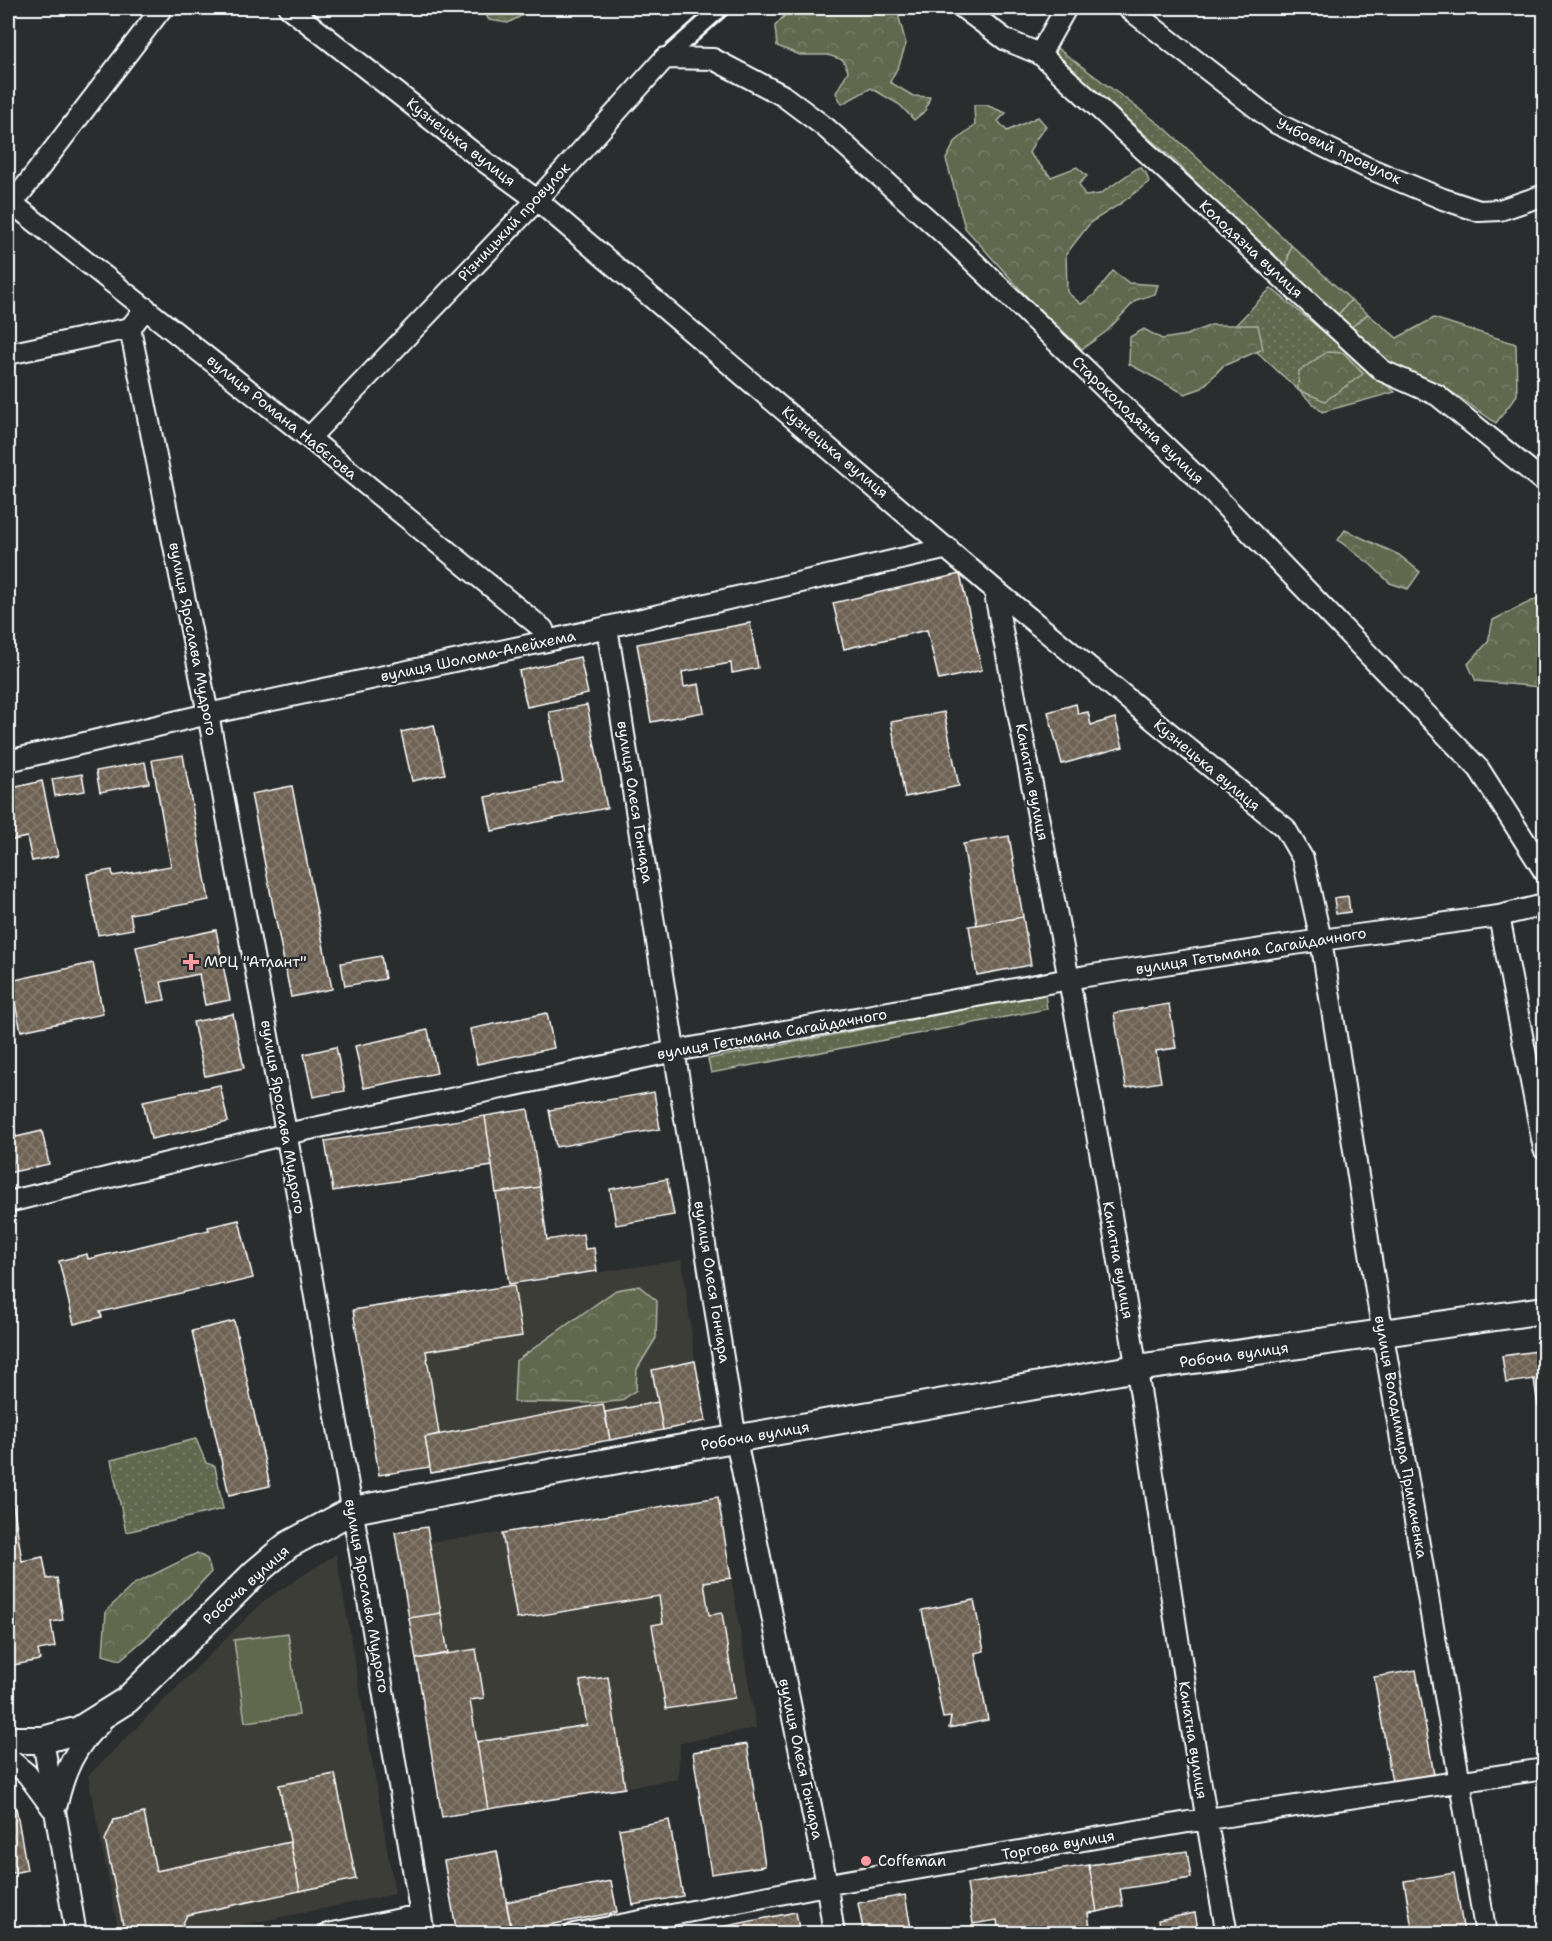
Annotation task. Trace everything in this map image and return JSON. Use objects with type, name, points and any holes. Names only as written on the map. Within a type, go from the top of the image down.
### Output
[{"type":"street","points":[[10,202],[162,8]]},
{"type":"street","name":"Кузнецька вулиця","points":[[289,8],[537,200],[994,589],[1285,828],[1303,859],[1321,940]]},
{"type":"street","name":"Різницький провулок","points":[[309,438],[537,200],[665,58],[720,8]]},
{"type":"street","name":"Колодязна вулиця","points":[[963,8],[1006,40],[1040,54],[1383,371],[1437,395],[1545,482]]},
{"type":"street","points":[[1040,54],[1066,8]]},
{"type":"street","name":"Учбовий провулок","points":[[1128,8],[1276,123],[1366,167],[1443,199],[1479,211],[1500,210],[1545,195]]},
{"type":"street","name":"Староколодязна вулиця","points":[[665,58],[713,59],[782,95],[826,128],[952,241],[1195,474],[1479,769],[1545,871]]},
{"type":"street","name":"вулиця Романа Набєгова","points":[[10,202],[309,438],[543,629],[547,641]]},
{"type":"street","points":[[8,354],[130,328],[146,308]]},
{"type":"street","name":"вулиця Ярослава Мудрого","points":[[130,328],[208,714],[286,1134],[353,1510],[422,1924]]},
{"type":"street","name":"вулиця Шолома-Алейхема","points":[[8,761],[208,714],[547,641],[948,548]]},
{"type":"street","name":"Канатна вулиця","points":[[994,589],[1070,979],[1137,1368],[1206,1819],[1227,1934]]},
{"type":"street","name":"вулиця Олеся Гончара","points":[[608,627],[736,1440],[827,1885],[834,1934]]},
{"type":"street","name":"вулиця Гетьмана Сагайдачного","points":[[8,1202],[286,1134],[675,1051],[1070,979],[1321,940],[1499,916],[1545,905]]},
{"type":"street","points":[[1499,916],[1545,1149]]},
{"type":"street","name":"вулиця Володимира Примаченка","points":[[1321,940],[1383,1335],[1486,1934]]},
{"type":"street","name":"Робоча вулиця","points":[[8,1740],[43,1740],[78,1730],[127,1700],[255,1573],[283,1550],[353,1510],[1137,1368],[1383,1335],[1545,1310]]},
{"type":"street","points":[[55,1813],[62,1780],[70,1761],[95,1728],[127,1700]]},
{"type":"street","points":[[43,1740],[76,1934]]},
{"type":"street","points":[[8,1758],[27,1774],[55,1813]]},
{"type":"street","name":"Торгова вулиця","points":[[574,1934],[827,1885],[1206,1819],[1545,1768]]},
{"type":"street","points":[[328,1934],[422,1924]]},
{"type":"shaded area","points":[[682,1260],[695,1361],[706,1421],[431,1473],[425,1437],[439,1434],[426,1351],[522,1336],[514,1285]]},
{"type":"shaded area","points":[[718,1497],[756,1728],[680,1743],[678,1779],[442,1817],[395,1532],[427,1527],[430,1542],[502,1533]]},
{"type":"shaded area","points":[[336,1554],[395,1894],[202,1933],[119,1933],[88,1776],[265,1600]]},
{"type":"green space","points":[[482,8],[536,8],[508,23],[489,20]]},
{"type":"green space","points":[[803,8],[835,8],[853,11],[882,8],[897,10],[906,44],[890,82],[913,96],[930,97],[925,111],[914,120],[900,105],[871,88],[842,104],[836,93],[848,71],[843,60],[828,55],[800,55],[777,46],[775,26],[786,14]]},
{"type":"green space","points":[[1057,48],[1166,129],[1291,245],[1285,272],[1174,160],[1054,54]]},
{"type":"green space","points":[[974,105],[986,105],[1006,113],[998,121],[1007,131],[1038,117],[1046,126],[1029,153],[1051,177],[1077,167],[1087,176],[1079,184],[1085,196],[1100,194],[1139,167],[1146,173],[1149,182],[1091,222],[1066,254],[1067,292],[1081,304],[1094,295],[1113,271],[1129,283],[1158,285],[1155,294],[1136,300],[1107,331],[1082,349],[1029,299],[965,228],[946,159],[955,142],[975,125]]},
{"type":"green space","points":[[1291,245],[1351,300],[1334,319],[1285,272]]},
{"type":"green space","points":[[1271,288],[1395,392],[1322,412],[1232,329]]},
{"type":"green space","points":[[1351,300],[1368,314],[1349,329],[1334,319]]},
{"type":"green space","points":[[1368,314],[1397,338],[1434,318],[1516,344],[1517,395],[1496,423],[1453,393],[1390,366],[1349,329]]},
{"type":"green space","points":[[1211,325],[1258,325],[1263,349],[1223,366],[1202,388],[1185,394],[1129,364],[1130,337],[1144,329],[1162,339],[1187,335]]},
{"type":"green space","points":[[1327,352],[1344,353],[1363,374],[1325,401],[1298,390],[1299,371]]},
{"type":"green space","points":[[1345,530],[1399,555],[1420,572],[1408,589],[1390,583],[1370,564],[1338,540]]},
{"type":"green space","points":[[1544,595],[1544,685],[1540,687],[1476,681],[1468,664],[1488,642],[1493,620]]},
{"type":"green space","points":[[1045,994],[1047,1009],[711,1073],[708,1059]]},
{"type":"green space","points":[[639,1286],[657,1301],[656,1338],[637,1369],[636,1390],[621,1401],[514,1402],[516,1361],[616,1290]]},
{"type":"green space","points":[[196,1439],[206,1463],[215,1466],[223,1509],[126,1532],[111,1460]]},
{"type":"green space","points":[[197,1553],[207,1559],[211,1572],[200,1584],[167,1618],[120,1660],[103,1655],[106,1611],[134,1584]]},
{"type":"green space","points":[[288,1633],[299,1715],[245,1722],[234,1640]]},
{"type":"building","points":[[960,574],[982,670],[939,680],[927,630],[844,649],[833,603]]},
{"type":"building","points":[[750,623],[758,668],[732,673],[731,663],[682,672],[684,687],[699,684],[704,712],[651,722],[637,644]]},
{"type":"building","points":[[580,657],[588,694],[527,707],[519,671]]},
{"type":"building","points":[[1076,704],[1078,714],[1088,712],[1091,725],[1115,718],[1123,747],[1062,764],[1048,712]]},
{"type":"building","points":[[587,705],[607,808],[492,831],[485,797],[563,782],[549,712]]},
{"type":"building","points":[[944,712],[959,786],[905,797],[891,722]]},
{"type":"building","points":[[434,725],[445,774],[412,781],[401,732]]},
{"type":"building","points":[[183,755],[209,900],[130,914],[133,929],[98,935],[87,874],[112,870],[113,876],[171,866],[152,760]]},
{"type":"building","points":[[145,762],[149,783],[100,792],[96,771]]},
{"type":"building","points":[[82,774],[85,791],[55,796],[52,779]]},
{"type":"building","points":[[42,781],[58,856],[32,861],[27,837],[8,841],[8,789]]},
{"type":"building","points":[[292,786],[332,989],[291,997],[251,794]]},
{"type":"building","points":[[1009,836],[1023,917],[977,925],[963,844]]},
{"type":"building","points":[[1348,896],[1350,912],[1336,914],[1334,898]]},
{"type":"building","points":[[1023,917],[1031,965],[977,975],[969,926]]},
{"type":"building","points":[[216,930],[230,1000],[205,1005],[199,974],[161,982],[165,1000],[148,1003],[136,947]]},
{"type":"building","points":[[381,956],[385,979],[345,986],[341,963]]},
{"type":"building","points":[[93,963],[103,1014],[21,1031],[10,981]]},
{"type":"building","points":[[1169,1004],[1176,1048],[1156,1051],[1161,1082],[1126,1088],[1114,1013]]},
{"type":"building","points":[[547,1013],[554,1048],[477,1064],[470,1029]]},
{"type":"building","points":[[233,1014],[244,1068],[205,1076],[193,1022]]},
{"type":"building","points":[[428,1030],[437,1073],[364,1088],[355,1046]]},
{"type":"building","points":[[336,1047],[345,1091],[313,1097],[304,1054]]},
{"type":"building","points":[[220,1085],[228,1122],[151,1139],[143,1101]]},
{"type":"building","points":[[654,1092],[660,1129],[556,1147],[549,1110]]},
{"type":"building","points":[[8,1100],[16,1137],[42,1131],[49,1164],[8,1173]]},
{"type":"building","points":[[528,1109],[540,1187],[496,1193],[485,1116]]},
{"type":"building","points":[[485,1116],[492,1166],[333,1191],[325,1141]]},
{"type":"building","points":[[667,1179],[674,1215],[616,1225],[610,1189]]},
{"type":"building","points":[[540,1187],[547,1240],[583,1234],[585,1249],[594,1248],[597,1271],[509,1284],[496,1193]]},
{"type":"building","points":[[239,1220],[253,1278],[100,1312],[102,1317],[74,1324],[59,1261],[87,1254],[88,1259],[209,1230],[208,1227]]},
{"type":"building","points":[[514,1285],[522,1336],[426,1351],[439,1434],[425,1437],[430,1467],[379,1475],[353,1310]]},
{"type":"building","points":[[234,1321],[270,1486],[229,1495],[192,1331]]},
{"type":"building","points":[[1544,1350],[1544,1405],[1538,1406],[1534,1379],[1506,1383],[1502,1356]]},
{"type":"building","points":[[695,1361],[706,1421],[663,1430],[652,1370]]},
{"type":"building","points":[[658,1402],[663,1430],[610,1440],[605,1412]]},
{"type":"building","points":[[603,1404],[610,1440],[431,1473],[425,1437]]},
{"type":"building","points":[[8,1490],[11,1490],[22,1561],[43,1557],[47,1579],[57,1578],[63,1620],[51,1622],[55,1647],[38,1650],[40,1660],[8,1666]]},
{"type":"building","points":[[718,1497],[731,1578],[704,1582],[709,1615],[722,1613],[735,1698],[666,1709],[652,1625],[663,1623],[659,1596],[517,1619],[502,1533]]},
{"type":"building","points":[[427,1527],[441,1613],[409,1618],[395,1532]]},
{"type":"building","points":[[974,1600],[984,1651],[975,1653],[988,1720],[949,1728],[951,1717],[943,1718],[922,1610]]},
{"type":"building","points":[[441,1613],[448,1653],[416,1659],[409,1618]]},
{"type":"building","points":[[476,1649],[484,1698],[470,1700],[488,1809],[442,1817],[416,1659]]},
{"type":"building","points":[[1416,1670],[1434,1775],[1392,1782],[1374,1677]]},
{"type":"building","points":[[608,1677],[625,1788],[488,1809],[477,1742],[587,1725],[580,1681]]},
{"type":"building","points":[[747,1744],[765,1866],[711,1874],[693,1752]]},
{"type":"building","points":[[335,1774],[356,1879],[300,1891],[279,1785]]},
{"type":"building","points":[[8,1805],[16,1807],[27,1870],[8,1874]]},
{"type":"building","points":[[144,1813],[156,1871],[290,1842],[300,1891],[187,1915],[178,1934],[125,1934],[105,1840],[114,1820]]},
{"type":"building","points":[[669,1820],[683,1896],[633,1905],[619,1829]]},
{"type":"building","points":[[497,1851],[512,1932],[457,1934],[444,1861]]},
{"type":"building","points":[[1187,1851],[1191,1878],[1120,1889],[1123,1906],[1097,1912],[1089,1865]]},
{"type":"building","points":[[1089,1865],[1097,1912],[1088,1913],[1091,1934],[999,1934],[997,1920],[973,1924],[967,1884]]},
{"type":"building","points":[[1454,1873],[1464,1933],[1413,1934],[1404,1881]]},
{"type":"building","points":[[611,1881],[617,1912],[512,1932],[506,1902]]},
{"type":"building","points":[[905,1895],[912,1934],[864,1934],[858,1903]]},
{"type":"building","points":[[796,1912],[800,1934],[708,1934],[707,1930]]},
{"type":"building","points":[[1195,1913],[1199,1934],[1160,1934],[1158,1920]]},
{"type":"building","points":[[41,1926],[43,1934],[8,1934]]},
{"type":"building","points":[[1143,1928],[1144,1934],[1106,1934]]},
{"type":"place","name":"МРЦ \"Атлант\"","points":[[191,962]]},
{"type":"place","name":"Coffeman","points":[[866,1861]]}]
